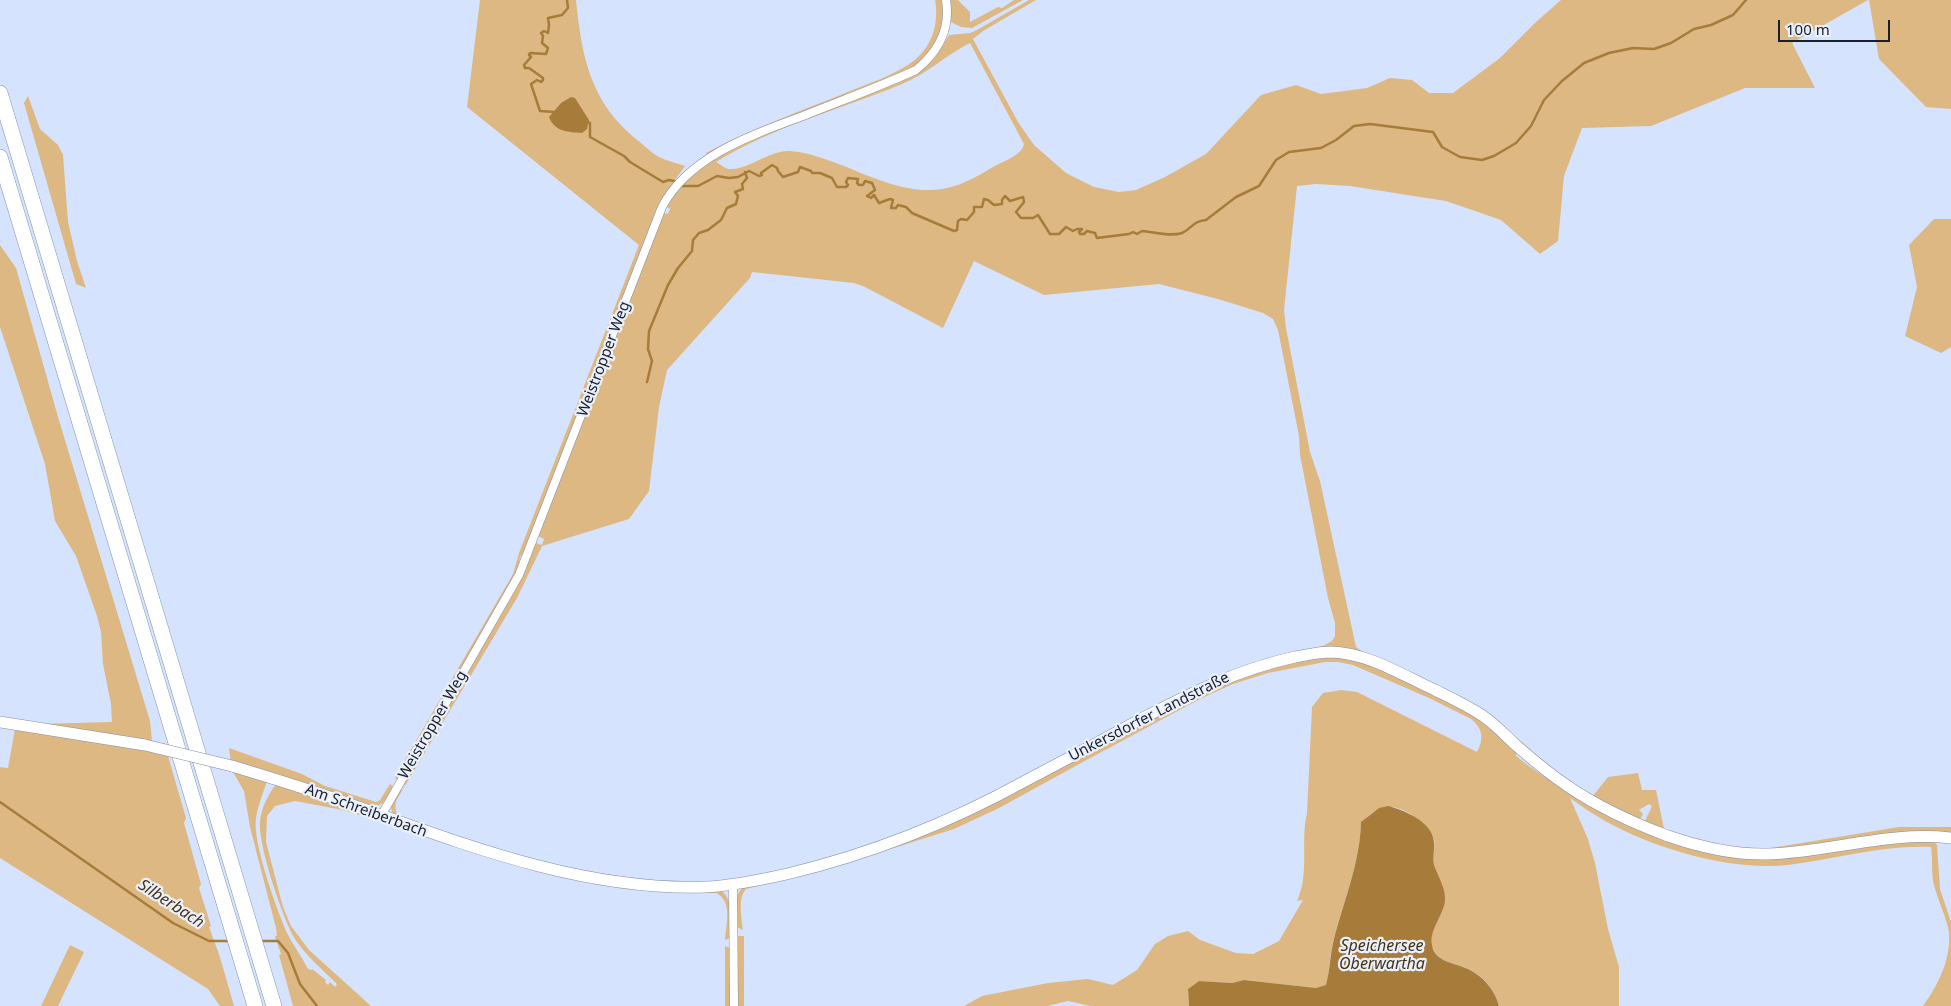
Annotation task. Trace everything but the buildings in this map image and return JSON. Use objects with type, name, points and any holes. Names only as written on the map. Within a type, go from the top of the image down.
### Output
[{"type":"highway","points":[[0,93],[274,1006]]},
{"type":"highway","points":[[0,157],[255,1006]]},
{"type":"street","name":"Weistropper Weg","points":[[381,816],[519,575],[662,207],[670,192],[705,162],[740,141],[916,70],[939,47],[946,27],[946,0]]},
{"type":"street","name":"Unkersdorfer Landstraße","points":[[733,884],[826,864],[922,831],[995,798],[1076,753],[1214,682],[1266,664],[1330,652],[1371,661],[1456,701],[1484,717],[1535,761],[1591,801],[1641,825],[1692,844],[1738,853],[1764,854],[1895,837],[1931,836],[1951,838]]},
{"type":"street","name":"Am Schreiberbach","points":[[0,722],[145,745],[232,766],[485,851],[567,872],[625,882],[665,886],[706,887],[733,884]]},
{"type":"street","points":[[733,884],[734,1006]]},
{"type":"shaded area","points":[[480,0],[576,0],[578,22],[586,61],[600,97],[624,128],[650,151],[657,156],[685,166],[675,180],[682,184],[707,164],[747,141],[919,72],[935,58],[949,35],[970,33],[1029,0],[1036,0],[983,31],[973,39],[1018,122],[1034,145],[1066,173],[1094,187],[1119,192],[1136,190],[1165,177],[1206,154],[1261,95],[1296,85],[1321,94],[1367,88],[1390,78],[1412,80],[1429,93],[1453,93],[1500,58],[1561,0],[1868,0],[1792,43],[1815,88],[1745,88],[1651,126],[1582,128],[1564,176],[1558,241],[1540,254],[1501,220],[1446,201],[1350,186],[1316,184],[1297,186],[1284,310],[1310,452],[1320,481],[1356,647],[1364,653],[1387,662],[1483,709],[1531,750],[1525,749],[1486,715],[1453,697],[1456,703],[1492,726],[1517,750],[1516,756],[1540,774],[1600,809],[1634,826],[1669,840],[1704,850],[1736,856],[1766,857],[1870,841],[1911,838],[1932,839],[1937,845],[1940,889],[1951,922],[1951,1006],[1923,1006],[1934,990],[1942,972],[1946,962],[1949,942],[1948,926],[1933,880],[1931,847],[1877,850],[1788,865],[1742,865],[1694,856],[1647,841],[1605,821],[1570,798],[1588,839],[1595,863],[1608,929],[1619,967],[1619,1006],[1499,1006],[1492,989],[1479,975],[1439,957],[1433,949],[1431,937],[1443,908],[1444,891],[1433,862],[1434,839],[1429,830],[1408,812],[1386,807],[1369,815],[1361,823],[1358,853],[1333,945],[1327,985],[1316,988],[1245,980],[1232,983],[1199,981],[1188,989],[1189,1006],[1091,1006],[1068,1001],[1047,1006],[964,1006],[982,996],[1048,983],[1088,979],[1113,985],[1137,970],[1155,944],[1168,936],[1188,931],[1200,940],[1236,953],[1253,954],[1279,941],[1303,900],[1297,901],[1301,890],[1304,868],[1304,835],[1307,813],[1312,707],[1323,693],[1341,690],[1357,692],[1477,752],[1481,743],[1481,734],[1478,726],[1471,719],[1429,698],[1353,665],[1338,662],[1325,662],[1268,673],[1233,684],[1200,699],[999,808],[954,829],[827,869],[746,889],[741,903],[743,930],[737,927],[736,905],[738,894],[745,886],[837,864],[935,829],[996,800],[1197,693],[1243,674],[1242,669],[1195,688],[994,795],[933,824],[825,861],[736,882],[683,884],[598,874],[529,861],[399,820],[391,809],[394,797],[399,789],[402,790],[405,785],[403,782],[447,702],[509,601],[536,543],[542,545],[544,539],[538,536],[648,252],[664,213],[668,214],[670,209],[666,206],[672,194],[667,192],[658,205],[659,207],[524,556],[521,555],[519,561],[521,562],[516,575],[397,780],[395,777],[513,574],[519,553],[639,245],[467,107]],"holes":[[[970,43],[1024,144],[1023,148],[1012,157],[966,182],[953,187],[934,190],[907,188],[881,181],[818,157],[790,151],[775,153],[739,168],[727,169],[716,162],[738,149],[784,128],[911,80]],[[974,261],[1044,295],[1159,284],[1218,299],[1263,313],[1273,319],[1278,330],[1299,436],[1300,455],[1328,598],[1335,623],[1335,636],[1332,641],[1323,646],[1265,659],[1213,678],[1073,749],[993,794],[932,822],[824,860],[736,880],[666,882],[598,873],[544,863],[486,847],[407,821],[399,815],[395,808],[396,801],[517,598],[542,546],[629,519],[649,491],[659,407],[667,370],[750,278],[752,272],[854,283],[943,328]]]},
{"type":"shaded area","points":[[935,0],[942,0],[943,21],[939,37],[930,51],[916,66],[708,156],[706,153],[741,136],[884,77],[909,64],[922,53],[931,40],[936,16]]},
{"type":"shaded area","points":[[948,0],[958,0],[970,12],[970,22],[998,7],[1002,8],[1014,0],[1023,0],[972,28],[961,27],[951,22]]},
{"type":"shaded area","points":[[1869,0],[1951,0],[1951,109],[1926,107],[1879,59]]},
{"type":"shaded area","points":[[28,96],[40,129],[58,145],[63,155],[68,222],[77,261],[86,288],[76,284],[24,103]]},
{"type":"shaded area","points":[[1934,219],[1951,219],[1951,347],[1941,353],[1905,336],[1917,287],[1909,245]]},
{"type":"shaded area","points":[[0,245],[16,268],[58,417],[150,721],[152,741],[144,739],[168,756],[186,818],[184,823],[201,884],[199,888],[211,926],[209,927],[234,1006],[220,1006],[208,989],[0,858],[0,767],[8,768],[15,729],[39,724],[112,722],[111,704],[103,664],[101,632],[97,616],[76,556],[55,521],[45,464],[0,327]]},
{"type":"shaded area","points":[[229,748],[302,774],[325,786],[376,802],[380,800],[390,784],[393,787],[384,802],[374,809],[231,762]]},
{"type":"shaded area","points":[[236,770],[265,778],[267,781],[256,818],[258,843],[266,876],[289,937],[308,969],[312,969],[326,980],[325,982],[328,985],[330,982],[335,987],[337,984],[309,957],[295,939],[278,899],[267,864],[260,833],[260,822],[265,802],[276,784],[452,844],[523,865],[572,876],[626,884],[668,889],[701,888],[721,891],[730,906],[730,938],[725,940],[727,907],[725,902],[716,893],[666,891],[624,886],[541,872],[343,810],[295,801],[275,806],[267,816],[266,842],[283,907],[291,926],[309,950],[371,1006],[293,1006],[279,955],[281,954],[275,937],[277,935],[276,928],[250,827],[244,791],[233,772]]},
{"type":"shaded area","points":[[1638,773],[1642,790],[1656,790],[1664,829],[1718,845],[1765,849],[1899,827],[1951,827],[1951,836],[1785,850],[1717,847],[1646,824],[1645,821],[1652,806],[1649,804],[1639,810],[1643,814],[1640,819],[1592,797],[1608,777]]},
{"type":"shaded area","points":[[737,936],[744,936],[744,1006],[737,1006]]},
{"type":"shaded area","points":[[70,945],[84,952],[58,1006],[41,1006]]},
{"type":"shaded area","points":[[725,946],[730,948],[730,1006],[725,1006]]},
{"type":"water","points":[[571,97],[575,98],[589,120],[587,129],[582,133],[558,128],[549,117],[561,103]]},
{"type":"water","name":"Speichersee Oberwartha","points":[[1388,806],[1402,810],[1417,818],[1429,828],[1432,835],[1434,865],[1445,896],[1444,907],[1432,934],[1434,951],[1446,961],[1479,975],[1488,984],[1499,1006],[1189,1006],[1188,989],[1199,981],[1232,983],[1244,980],[1316,988],[1326,985],[1334,939],[1355,867],[1361,822],[1379,808]]},
{"type":"waterway","points":[[555,112],[540,111],[531,84],[537,80],[541,82],[543,78],[529,68],[525,68],[524,65],[531,57],[530,53],[546,54],[548,48],[542,43],[543,36],[541,33],[544,31],[548,33],[548,18],[562,15],[568,8],[567,0]]},
{"type":"waterway","points":[[682,186],[698,186],[717,176],[738,177],[749,171],[759,176],[772,165],[777,168],[783,177],[798,172],[800,167],[812,173],[820,173],[832,178],[837,187],[846,187],[848,185],[846,182],[848,178],[858,179],[857,183],[859,185],[863,185],[865,181],[872,183],[875,190],[867,196],[871,198],[874,195],[879,203],[890,199],[893,200],[891,208],[896,208],[898,205],[906,207],[912,213],[954,231],[957,230],[958,221],[961,219],[967,220],[974,212],[974,207],[982,207],[984,199],[994,205],[1002,204],[1005,196],[1010,201],[1023,197],[1024,202],[1016,212],[1021,218],[1033,218],[1038,215],[1050,234],[1059,234],[1066,227],[1073,231],[1082,229],[1079,232],[1080,234],[1084,234],[1087,231],[1095,233],[1097,238],[1133,232],[1137,234],[1142,231],[1177,234],[1182,233],[1195,223],[1206,220],[1236,197],[1259,186],[1276,160],[1289,152],[1321,148],[1336,140],[1354,126],[1370,124],[1433,132],[1442,147],[1460,157],[1482,160],[1494,156],[1516,143],[1531,126],[1544,100],[1562,81],[1584,63],[1609,53],[1633,48],[1654,49],[1671,43],[1694,29],[1711,25],[1733,15],[1746,0]]},
{"type":"waterway","points":[[587,122],[590,123],[590,137],[624,156],[630,162],[663,182],[674,181]]},
{"type":"waterway","points":[[647,382],[652,361],[648,349],[649,331],[668,285],[678,268],[692,251],[693,240],[699,233],[708,230],[721,220],[727,208],[736,204],[738,196],[735,192],[743,189],[742,184],[747,178],[745,172]]},
{"type":"waterway","name":"Silberbach","points":[[0,802],[173,923],[209,941],[229,941]]},
{"type":"waterway","name":"Silberbach","points":[[259,941],[278,941],[288,953],[300,984],[317,1006]]}]
